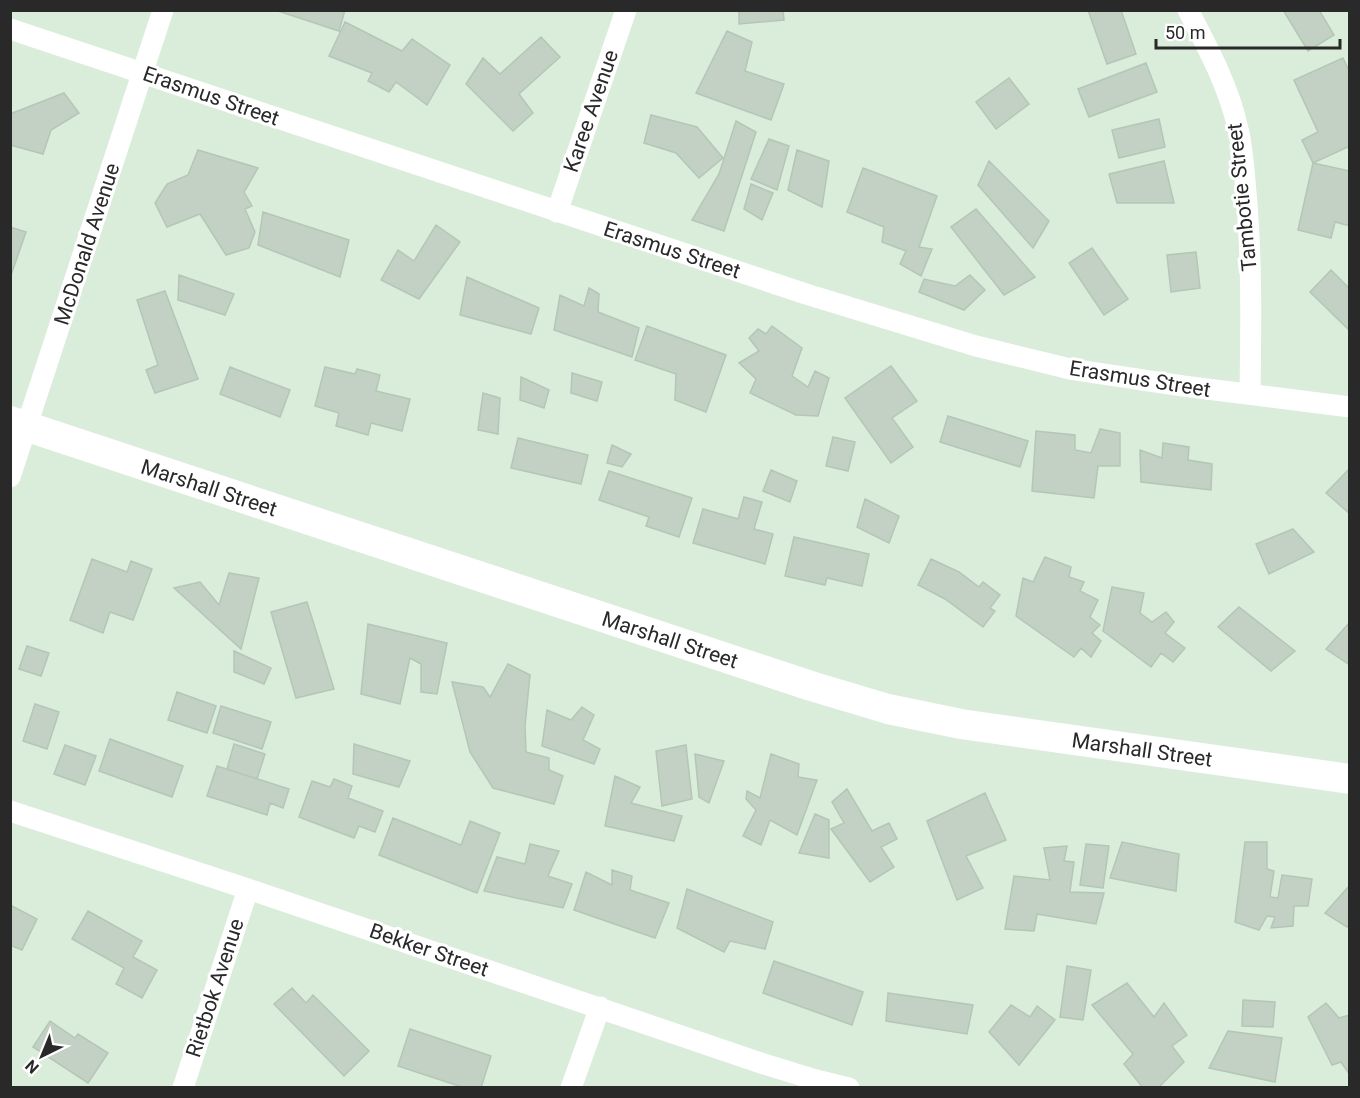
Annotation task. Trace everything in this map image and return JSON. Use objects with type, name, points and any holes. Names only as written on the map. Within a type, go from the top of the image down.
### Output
[{"type":"street","name":"McDonald Avenue","points":[[10,477],[19,424],[143,73],[163,10]]},
{"type":"street","name":"Karee Avenue","points":[[557,212],[626,10]]},
{"type":"street","name":"Tambotie Street","points":[[1188,10],[1212,55],[1231,102],[1238,129],[1250,238],[1252,314],[1250,394]]},
{"type":"street","name":"Erasmus Street","points":[[10,29],[806,294],[976,346],[1070,369],[1350,407]]},
{"type":"street","name":"Marshall Street","points":[[19,424],[810,686],[888,709],[1031,735],[1350,779]]},
{"type":"street","name":"Bekker Street","points":[[10,811],[600,1007],[764,1064],[849,1088]]},
{"type":"street","name":"Rietbok Avenue","points":[[183,1088],[248,889]]},
{"type":"street","points":[[572,1088],[600,1007]]},
{"type":"building","points":[[275,10],[345,10],[339,31]]},
{"type":"building","points":[[739,10],[783,10],[784,20],[739,24]]},
{"type":"building","points":[[1088,10],[1121,10],[1136,54],[1107,64]]},
{"type":"building","points":[[1283,10],[1319,10],[1334,35],[1308,51]]},
{"type":"building","points":[[345,22],[402,51],[412,39],[450,65],[427,105],[396,82],[389,92],[368,81],[372,73],[329,56]]},
{"type":"building","points":[[727,31],[752,42],[745,71],[784,84],[771,120],[696,93]]},
{"type":"building","points":[[541,37],[560,57],[519,94],[533,113],[513,131],[466,84],[483,58],[500,74]]},
{"type":"building","points":[[1343,58],[1350,73],[1350,146],[1313,163],[1302,140],[1318,132],[1294,80]]},
{"type":"building","points":[[1146,63],[1157,92],[1089,117],[1078,89]]},
{"type":"building","points":[[1009,78],[1029,104],[996,129],[976,102]]},
{"type":"building","points":[[64,93],[79,113],[51,130],[43,154],[10,145],[10,114]]},
{"type":"building","points":[[651,115],[697,127],[723,158],[699,178],[676,153],[644,143]]},
{"type":"building","points":[[1159,119],[1165,147],[1119,158],[1112,130]]},
{"type":"building","points":[[736,121],[756,132],[724,231],[692,220],[719,174]]},
{"type":"building","points":[[769,139],[789,146],[777,190],[751,179]]},
{"type":"building","points":[[198,150],[258,168],[244,192],[252,206],[245,209],[255,232],[249,248],[226,255],[200,214],[167,227],[155,203],[167,184],[188,175]]},
{"type":"building","points":[[797,150],[829,161],[822,207],[788,190]]},
{"type":"building","points":[[989,161],[1049,221],[1033,248],[978,185]]},
{"type":"building","points":[[1164,161],[1174,203],[1117,203],[1109,174]]},
{"type":"building","points":[[1313,163],[1350,171],[1350,226],[1335,222],[1331,238],[1298,230]]},
{"type":"building","points":[[863,168],[937,196],[919,247],[932,249],[921,276],[900,264],[906,251],[882,242],[884,227],[847,212]]},
{"type":"building","points":[[751,184],[773,193],[762,220],[744,209]]},
{"type":"building","points":[[976,209],[1035,277],[1004,295],[951,227]]},
{"type":"building","points":[[263,212],[349,240],[340,277],[258,245]]},
{"type":"building","points":[[436,225],[460,242],[419,299],[381,280],[398,250],[414,261]]},
{"type":"building","points":[[10,227],[26,232],[10,278]]},
{"type":"building","points":[[1092,248],[1128,299],[1104,315],[1069,263]]},
{"type":"building","points":[[1196,252],[1200,288],[1171,292],[1167,255]]},
{"type":"building","points":[[1331,270],[1350,289],[1350,331],[1310,292]]},
{"type":"building","points":[[179,275],[234,294],[225,315],[178,300]]},
{"type":"building","points":[[970,275],[985,290],[964,310],[919,292],[924,279],[955,286]]},
{"type":"building","points":[[467,277],[539,308],[531,334],[460,315]]},
{"type":"building","points":[[589,288],[599,294],[598,312],[639,328],[632,357],[554,330],[560,295],[584,306]]},
{"type":"building","points":[[165,291],[198,379],[155,393],[146,370],[158,365],[137,300]]},
{"type":"building","points":[[647,326],[726,355],[706,412],[675,400],[676,374],[635,360]]},
{"type":"building","points":[[772,326],[802,348],[792,376],[808,387],[815,371],[829,378],[818,416],[796,415],[750,393],[756,379],[739,363],[759,351],[749,338],[758,329],[766,334]]},
{"type":"building","points":[[891,366],[917,401],[892,418],[913,447],[891,463],[845,398]]},
{"type":"building","points":[[230,367],[290,390],[280,417],[220,394]]},
{"type":"building","points":[[325,367],[355,374],[357,369],[380,375],[376,391],[410,399],[402,431],[371,423],[368,435],[336,426],[339,413],[315,406]]},
{"type":"building","points":[[572,373],[602,382],[597,401],[571,393]]},
{"type":"building","points":[[521,377],[549,390],[544,408],[520,400]]},
{"type":"building","points":[[483,393],[500,398],[498,434],[478,430]]},
{"type":"building","points":[[948,416],[1028,441],[1020,467],[940,442]]},
{"type":"building","points":[[1100,429],[1120,433],[1120,466],[1098,466],[1094,498],[1032,491],[1036,431],[1075,435],[1075,450],[1091,453]]},
{"type":"building","points":[[833,437],[855,442],[848,471],[826,466]]},
{"type":"building","points":[[518,438],[588,455],[581,484],[511,468]]},
{"type":"building","points":[[1163,443],[1189,447],[1188,460],[1212,464],[1211,490],[1141,482],[1140,450],[1162,458]]},
{"type":"building","points":[[612,445],[631,454],[622,467],[607,463]]},
{"type":"building","points":[[1350,468],[1350,514],[1326,493]]},
{"type":"building","points":[[771,470],[797,481],[790,502],[763,491]]},
{"type":"building","points":[[609,471],[692,498],[679,537],[646,526],[649,517],[599,500]]},
{"type":"building","points":[[744,497],[762,502],[754,529],[773,534],[765,564],[693,543],[703,509],[738,519]]},
{"type":"building","points":[[865,499],[899,516],[889,543],[857,527]]},
{"type":"building","points":[[1293,529],[1314,552],[1269,574],[1256,544]]},
{"type":"building","points":[[794,537],[869,554],[862,586],[827,578],[825,585],[785,576]]},
{"type":"building","points":[[1045,557],[1071,567],[1069,577],[1084,582],[1080,591],[1098,600],[1090,617],[1100,625],[1092,633],[1101,641],[1091,657],[1081,648],[1074,657],[1016,616],[1023,578],[1033,582]]},
{"type":"building","points":[[92,559],[127,572],[131,561],[152,569],[133,620],[110,612],[103,633],[70,620]]},
{"type":"building","points":[[931,559],[959,572],[979,587],[983,582],[1000,595],[990,608],[995,611],[983,627],[945,599],[918,585]]},
{"type":"building","points":[[229,573],[259,578],[241,649],[174,588],[200,582],[219,605]]},
{"type":"building","points":[[1112,587],[1144,593],[1140,613],[1152,622],[1166,612],[1174,622],[1165,633],[1185,648],[1173,662],[1161,653],[1151,667],[1103,631]]},
{"type":"building","points":[[307,602],[334,689],[296,698],[271,612]]},
{"type":"building","points":[[1239,607],[1295,651],[1271,671],[1218,627]]},
{"type":"building","points":[[368,624],[447,643],[437,694],[421,692],[421,664],[410,658],[400,704],[361,694]]},
{"type":"building","points":[[1350,624],[1350,665],[1326,649]]},
{"type":"building","points":[[27,646],[49,653],[41,676],[19,669]]},
{"type":"building","points":[[234,651],[271,668],[264,684],[234,672]]},
{"type":"building","points":[[508,664],[530,675],[525,726],[526,752],[549,758],[549,770],[563,776],[554,804],[493,788],[470,752],[452,682],[483,687],[490,697]]},
{"type":"building","points":[[177,692],[216,706],[207,733],[168,720]]},
{"type":"building","points":[[35,704],[59,712],[47,749],[23,741]]},
{"type":"building","points":[[221,706],[271,722],[262,749],[213,733]]},
{"type":"building","points":[[582,707],[594,715],[583,740],[600,749],[594,764],[542,746],[547,710],[571,720]]},
{"type":"building","points":[[110,739],[183,766],[172,797],[99,771]]},
{"type":"building","points":[[234,744],[265,754],[257,779],[227,769]]},
{"type":"building","points":[[354,744],[410,761],[399,787],[353,774]]},
{"type":"building","points":[[65,745],[96,756],[85,785],[54,774]]},
{"type":"building","points":[[686,745],[692,799],[662,806],[656,751]]},
{"type":"building","points":[[695,754],[724,761],[709,803],[699,797]]},
{"type":"building","points":[[771,754],[799,764],[798,777],[817,780],[797,835],[770,820],[761,845],[743,836],[756,810],[746,799],[747,791],[760,798]]},
{"type":"building","points":[[217,766],[289,789],[283,808],[270,803],[267,815],[207,796]]},
{"type":"building","points":[[615,776],[640,787],[631,803],[682,816],[674,841],[605,826]]},
{"type":"building","points":[[334,779],[352,786],[348,798],[383,811],[375,832],[359,826],[354,838],[299,817],[312,781],[330,787]]},
{"type":"building","points":[[847,789],[872,831],[889,823],[897,839],[881,847],[894,867],[870,882],[831,829],[844,823],[832,802]]},
{"type":"building","points":[[985,793],[1006,840],[966,856],[983,888],[957,900],[927,821]]},
{"type":"building","points":[[815,814],[829,820],[829,858],[799,853]]},
{"type":"building","points":[[393,818],[461,845],[470,821],[500,833],[477,893],[379,855]]},
{"type":"building","points":[[1122,842],[1179,854],[1176,891],[1110,878]]},
{"type":"building","points":[[1245,842],[1267,842],[1267,869],[1274,871],[1270,897],[1278,898],[1282,875],[1312,879],[1308,906],[1294,906],[1293,926],[1271,928],[1275,917],[1267,916],[1259,930],[1235,922]]},
{"type":"building","points":[[530,844],[559,851],[548,876],[572,884],[563,908],[484,891],[497,857],[525,864]]},
{"type":"building","points":[[1086,844],[1109,846],[1103,888],[1080,885]]},
{"type":"building","points":[[1067,846],[1064,861],[1074,862],[1070,892],[1104,893],[1096,924],[1037,914],[1034,931],[1005,929],[1014,876],[1050,880],[1044,848]]},
{"type":"building","points":[[612,870],[632,876],[630,890],[669,903],[655,938],[574,910],[586,872],[612,885]]},
{"type":"building","points":[[1350,885],[1350,924],[1347,927],[1325,913]]},
{"type":"building","points":[[687,889],[773,922],[765,949],[730,941],[724,952],[677,928]]},
{"type":"building","points":[[10,905],[37,919],[22,950],[10,945]]},
{"type":"building","points":[[88,911],[142,941],[133,957],[157,970],[142,998],[116,984],[124,968],[72,939]]},
{"type":"building","points":[[774,961],[863,992],[852,1025],[763,993]]},
{"type":"building","points":[[1067,966],[1091,970],[1083,1020],[1060,1017]]},
{"type":"building","points":[[1127,983],[1154,1017],[1164,1003],[1187,1035],[1172,1046],[1184,1062],[1158,1088],[1143,1088],[1124,1064],[1133,1054],[1092,1005]]},
{"type":"building","points":[[292,988],[306,1003],[313,995],[369,1051],[344,1076],[274,1004]]},
{"type":"building","points":[[888,993],[973,1005],[967,1034],[886,1021]]},
{"type":"building","points":[[1243,1000],[1275,1002],[1273,1027],[1242,1026]]},
{"type":"building","points":[[1326,1003],[1339,1018],[1350,1015],[1350,1075],[1341,1062],[1332,1065],[1308,1017]]},
{"type":"building","points":[[1011,1005],[1030,1017],[1037,1006],[1055,1020],[1019,1065],[989,1032]]},
{"type":"building","points":[[50,1021],[75,1038],[78,1034],[108,1053],[88,1083],[33,1047]]},
{"type":"building","points":[[410,1029],[491,1056],[481,1088],[465,1088],[398,1066]]},
{"type":"building","points":[[1228,1031],[1282,1038],[1275,1082],[1209,1068]]}]
